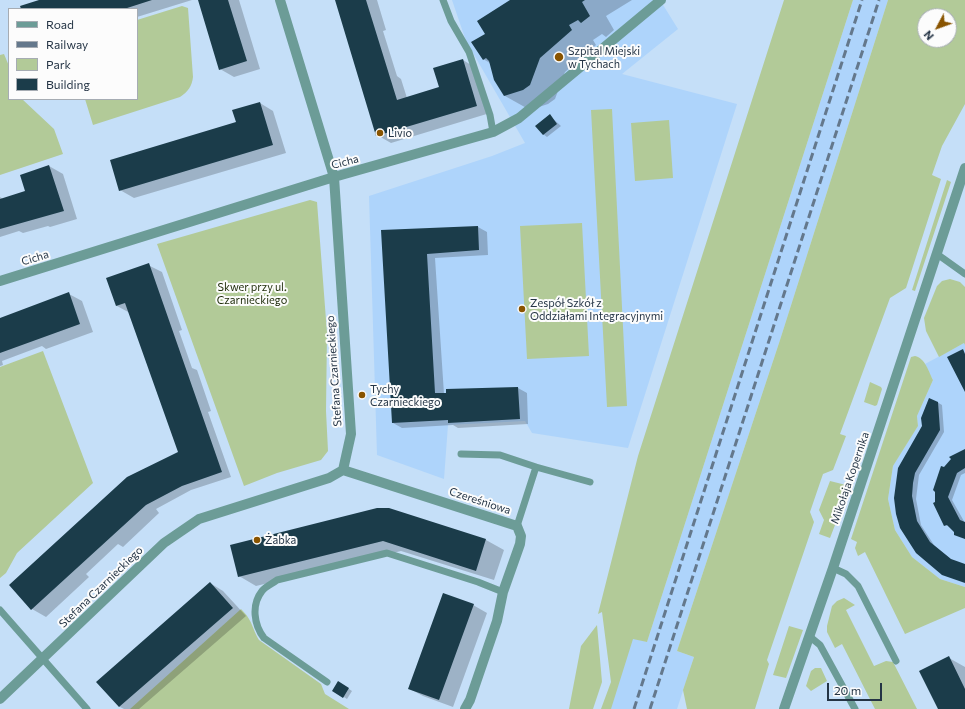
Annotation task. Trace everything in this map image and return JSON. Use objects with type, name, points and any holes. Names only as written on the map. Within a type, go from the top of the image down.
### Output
[{"type":"street","name":"Stefana Czarnieckiego","points":[[0,699],[164,543],[200,519],[329,478],[343,470],[351,434],[334,177],[280,0]]},
{"type":"street","name":"Cicha","points":[[0,281],[334,177],[493,132],[519,118],[661,0]]},
{"type":"street","name":"Mikołaja Kopernika","points":[[784,709],[833,568],[965,168]]},
{"type":"street","name":"Czereśniowa","points":[[343,470],[517,526],[521,536],[520,544],[503,592],[497,621],[470,700],[465,709]]},
{"type":"lane","points":[[443,0],[452,22],[469,52],[490,115],[493,132]]},
{"type":"lane","points":[[937,254],[965,274]]},
{"type":"lane","points":[[461,454],[500,455],[590,482]]},
{"type":"lane","points":[[517,526],[536,467]]},
{"type":"lane","points":[[327,682],[264,638],[258,630],[255,615],[256,602],[265,588],[277,580],[387,553],[478,582],[503,592]]},
{"type":"lane","points":[[833,568],[846,574],[858,586],[896,661]]},
{"type":"lane","points":[[0,610],[87,709]]},
{"type":"lane","points":[[809,636],[820,645],[855,709]]},
{"type":"shaded area","name":"Zespół Szkół z Oddziałami Integracyjnymi","points":[[452,0],[660,0],[678,29],[622,74],[737,104],[628,448],[532,433],[525,421],[448,425],[444,479],[377,455],[369,196],[492,156],[525,143],[466,41]]},
{"type":"shaded area","points":[[853,0],[888,0],[780,340],[677,651],[694,657],[677,709],[606,709],[629,637],[647,642]]},
{"type":"shaded area","points":[[964,343],[965,587],[940,579],[912,557],[895,530],[888,499],[893,466],[918,426],[917,416],[933,380],[925,364]]},
{"type":"green space","points":[[784,0],[853,0],[647,642],[633,639],[611,709],[601,709],[611,682],[602,612],[598,614],[638,456]]},
{"type":"green space","points":[[888,0],[965,0],[965,104],[942,146],[932,175],[941,179],[906,288],[890,298],[840,434],[846,436],[833,470],[823,474],[810,512],[814,522],[767,660],[769,664],[755,709],[687,709],[683,690],[694,657],[677,651],[780,340]]},
{"type":"green space","points":[[182,6],[188,8],[193,77],[192,83],[180,97],[93,125],[85,100],[138,100],[138,20]]},
{"type":"green space","points":[[4,54],[8,64],[8,100],[23,100],[54,129],[63,154],[0,175],[0,55]]},
{"type":"green space","points":[[612,109],[627,406],[607,407],[591,110]]},
{"type":"green space","points":[[669,120],[673,178],[635,181],[631,123]]},
{"type":"green space","points":[[947,180],[951,182],[915,291],[912,290]]},
{"type":"green space","name":"Skwer przy ul. Czarnieckiego","points":[[310,200],[317,202],[327,333],[326,411],[328,451],[321,460],[277,473],[244,486],[157,244]]},
{"type":"green space","points":[[582,223],[589,356],[527,359],[520,226]]},
{"type":"green space","points":[[950,279],[960,282],[965,287],[965,345],[964,343],[939,357],[926,331],[924,318],[937,286],[942,281]]},
{"type":"green space","points":[[43,351],[93,483],[17,553],[6,573],[0,578],[0,367]]},
{"type":"green space","points":[[915,356],[924,362],[933,380],[917,416],[918,426],[893,466],[888,499],[895,530],[912,557],[940,579],[965,587],[965,608],[905,634],[865,552],[858,556],[855,548],[857,542],[851,539],[911,357]]},
{"type":"green space","points":[[870,382],[881,387],[882,389],[877,405],[875,406],[864,402]]},
{"type":"green space","points":[[830,481],[850,486],[830,538],[819,534],[824,520],[819,510]]},
{"type":"green space","points":[[844,598],[855,605],[846,610],[874,666],[886,661],[893,662],[917,709],[875,709],[842,644],[835,648],[827,632],[832,606],[837,601]]},
{"type":"green space","points":[[241,609],[250,620],[259,640],[321,684],[325,694],[349,709],[130,709]]},
{"type":"green space","points":[[597,625],[602,682],[593,709],[569,709],[581,646]]},
{"type":"green space","points":[[789,626],[803,630],[786,678],[773,675]]},
{"type":"green space","points":[[815,668],[821,668],[827,681],[811,691],[806,686],[811,671]]},
{"type":"building","points":[[39,0],[152,0],[127,8],[21,8],[20,6]]},
{"type":"building","points":[[198,0],[228,0],[247,61],[219,70]]},
{"type":"building","points":[[335,0],[366,0],[397,100],[439,87],[433,68],[463,59],[477,106],[376,136]]},
{"type":"building","points":[[510,0],[585,0],[582,2],[590,16],[581,23],[578,20],[569,25],[572,30],[540,58],[530,85],[523,90],[504,96],[494,80],[489,61],[486,58],[483,60],[471,42],[485,34],[477,21]]},
{"type":"building","points":[[260,102],[273,145],[119,191],[110,160],[236,122],[232,110]]},
{"type":"building","points":[[550,114],[557,124],[543,135],[535,126]]},
{"type":"building","points":[[49,165],[64,211],[0,229],[0,199],[25,191],[20,175]]},
{"type":"building","points":[[478,226],[479,250],[427,254],[435,393],[446,393],[446,389],[518,387],[520,419],[448,423],[448,420],[392,423],[381,230]]},
{"type":"building","points":[[149,263],[222,472],[182,486],[146,505],[31,610],[9,585],[127,477],[178,452],[125,303],[116,306],[106,278]]},
{"type":"building","points":[[69,292],[80,324],[0,353],[0,318]]},
{"type":"building","points":[[963,349],[965,354],[965,392],[947,357]]},
{"type":"building","points":[[929,398],[938,402],[940,430],[915,473],[912,496],[917,521],[930,542],[951,559],[965,564],[965,583],[942,575],[916,553],[900,528],[896,514],[894,498],[898,468],[922,426],[921,418]]},
{"type":"building","points":[[965,449],[965,468],[957,473],[948,497],[960,520],[965,522],[965,539],[954,535],[954,532],[947,525],[944,526],[933,503],[935,502],[935,492],[933,490],[941,466],[944,467],[951,459],[949,457]]},
{"type":"building","points":[[377,508],[389,508],[486,539],[476,571],[383,541],[238,577],[230,545]]},
{"type":"building","points":[[210,582],[233,608],[119,707],[96,682]]},
{"type":"building","points":[[443,593],[474,604],[439,700],[408,689]]},
{"type":"building","points":[[949,656],[965,689],[965,709],[938,709],[919,671]]},
{"type":"building","points":[[338,681],[349,688],[343,698],[332,691]]},
{"type":"railway","points":[[634,709],[862,0]]},
{"type":"railway","points":[[650,709],[879,0]]},
{"type":"place","name":"Szpital Miejski w Tychach","points":[[559,57]]},
{"type":"place","name":"Livio","points":[[380,133]]},
{"type":"place","name":"Zespół Szkół z Oddziałami Integracyjnymi","points":[[522,309]]},
{"type":"place","name":"Tychy Czarnieckiego","points":[[362,395]]},
{"type":"place","name":"Żabka","points":[[257,540]]}]
